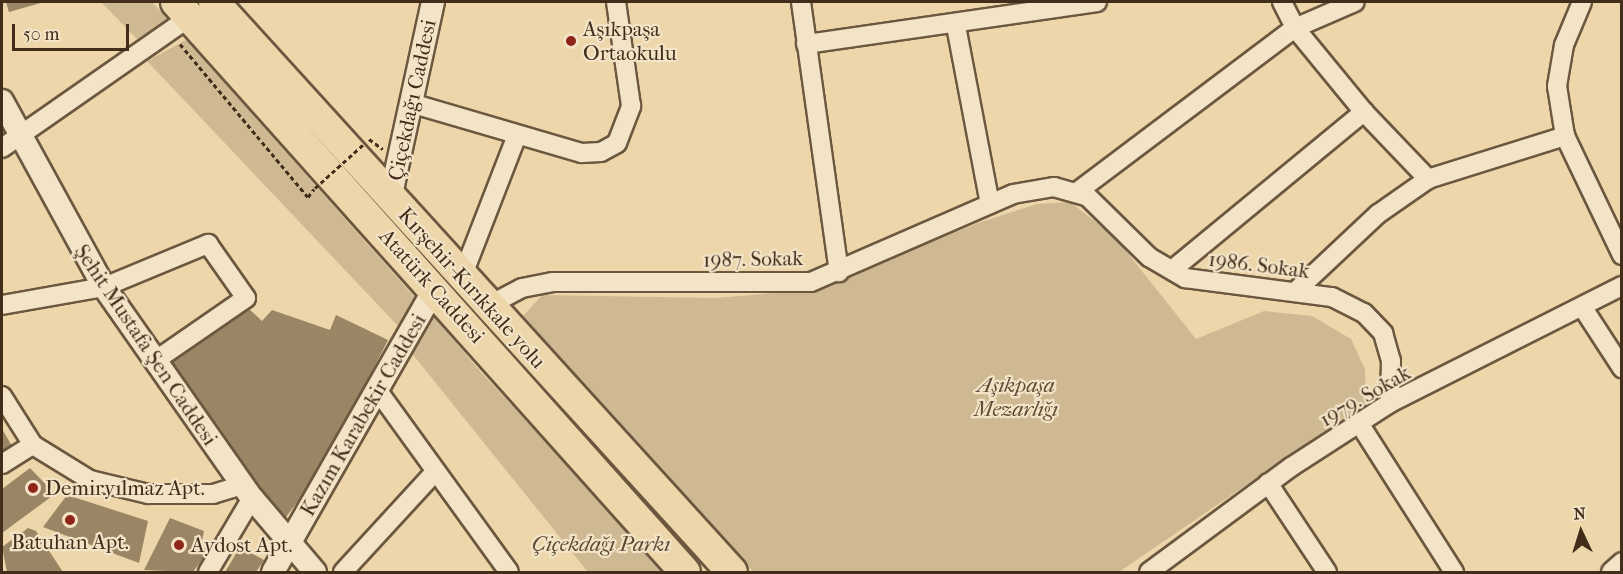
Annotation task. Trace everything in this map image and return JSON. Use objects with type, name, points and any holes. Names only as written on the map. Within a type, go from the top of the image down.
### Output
[{"type":"highway","name":"Kırşehir-Kırıkkale yolu","points":[[188,13],[390,199],[448,283],[488,306],[732,573]]},
{"type":"highway","name":"Atatürk Caddesi","points":[[188,13],[448,283],[685,573]]},
{"type":"street","name":"Çiçekdağı Caddesi","points":[[390,199],[414,104],[433,2]]},
{"type":"street","points":[[414,104],[582,153],[617,143],[631,106],[616,2]]},
{"type":"street","points":[[801,2],[839,272]]},
{"type":"street","points":[[806,44],[956,26],[1097,2]]},
{"type":"street","points":[[1282,2],[1295,28],[1364,112],[1428,179]]},
{"type":"street","points":[[1077,192],[1295,28],[1355,2]]},
{"type":"street","points":[[1584,3],[1564,45],[1557,86],[1565,136],[1622,255]]},
{"type":"street","points":[[11,142],[188,13]]},
{"type":"street","points":[[956,26],[990,204]]},
{"type":"street","name":"Şehit Mustafa Şen Caddesi","points":[[2,101],[11,142],[104,287],[247,492],[315,573]]},
{"type":"street","points":[[1172,270],[1364,112]]},
{"type":"street","points":[[448,283],[517,135]]},
{"type":"street","points":[[1297,290],[1378,214],[1428,179],[1565,136]]},
{"type":"street","name":"1987. Sokak","points":[[488,306],[522,288],[553,282],[787,284],[839,272],[990,204],[1029,190],[1077,192]]},
{"type":"street","name":"1986. Sokak","points":[[1077,192],[1149,257],[1172,270],[1220,285],[1297,290],[1332,297],[1364,313],[1383,333],[1391,361],[1390,404]]},
{"type":"street","points":[[2,304],[104,287],[208,244],[246,298],[156,360]]},
{"type":"street","name":"Kazım Karabekir Caddesi","points":[[273,573],[378,391],[448,283]]},
{"type":"street","name":"1979. Sokak","points":[[1149,573],[1268,483],[1390,404],[1583,308],[1622,286]]},
{"type":"street","points":[[1583,308],[1622,368]]},
{"type":"street","points":[[378,391],[509,573]]},
{"type":"street","points":[[2,396],[33,445],[74,471],[119,489],[213,494],[247,492],[208,573]]},
{"type":"street","points":[[1359,423],[1455,573]]},
{"type":"street","points":[[2,464],[33,445]]},
{"type":"street","points":[[343,573],[436,471]]},
{"type":"street","points":[[1268,483],[1327,573]]},
{"type":"street","points":[[1611,573],[1622,562]]},
{"type":"path","points":[[188,13],[308,197],[365,143]]},
{"type":"green space","points":[[101,2],[152,2],[169,20],[137,39]]},
{"type":"green space","points":[[186,40],[417,300],[398,326],[147,61]]},
{"type":"green space","name":"Aşıkpaşa Mezarlığı","points":[[1070,202],[1114,236],[1196,339],[1264,311],[1312,316],[1351,339],[1365,369],[1366,403],[1119,572],[753,572],[523,316],[542,295],[715,298],[812,290],[978,223],[1037,204]]},
{"type":"green space","name":"Çiçekdağı Parkı","points":[[434,317],[479,370],[666,572],[588,572],[410,351]]},
{"type":"building","points":[[6,2],[44,2],[9,12]]},
{"type":"building","points":[[249,309],[262,321],[272,310],[330,330],[336,315],[388,340],[323,468],[283,521],[169,362]]},
{"type":"building","points":[[2,429],[12,446],[2,453]]},
{"type":"building","points":[[30,468],[55,494],[2,533],[2,489]]},
{"type":"building","points":[[67,495],[148,521],[139,563],[43,527]]},
{"type":"building","name":"Aydost Apt.","points":[[170,518],[204,531],[201,546],[209,550],[193,572],[144,570]]},
{"type":"building","points":[[28,528],[36,531],[63,572],[7,572],[2,547]]},
{"type":"building","points":[[240,547],[264,560],[256,572],[225,572]]},
{"type":"place","name":"Aşıkpaşa Ortaokulu","points":[[571,41]]},
{"type":"place","name":"Demiryılmaz Apt.","points":[[33,488]]},
{"type":"place","name":"Batuhan Apt.","points":[[70,520]]},
{"type":"place","name":"Aydost Apt.","points":[[179,545]]}]
